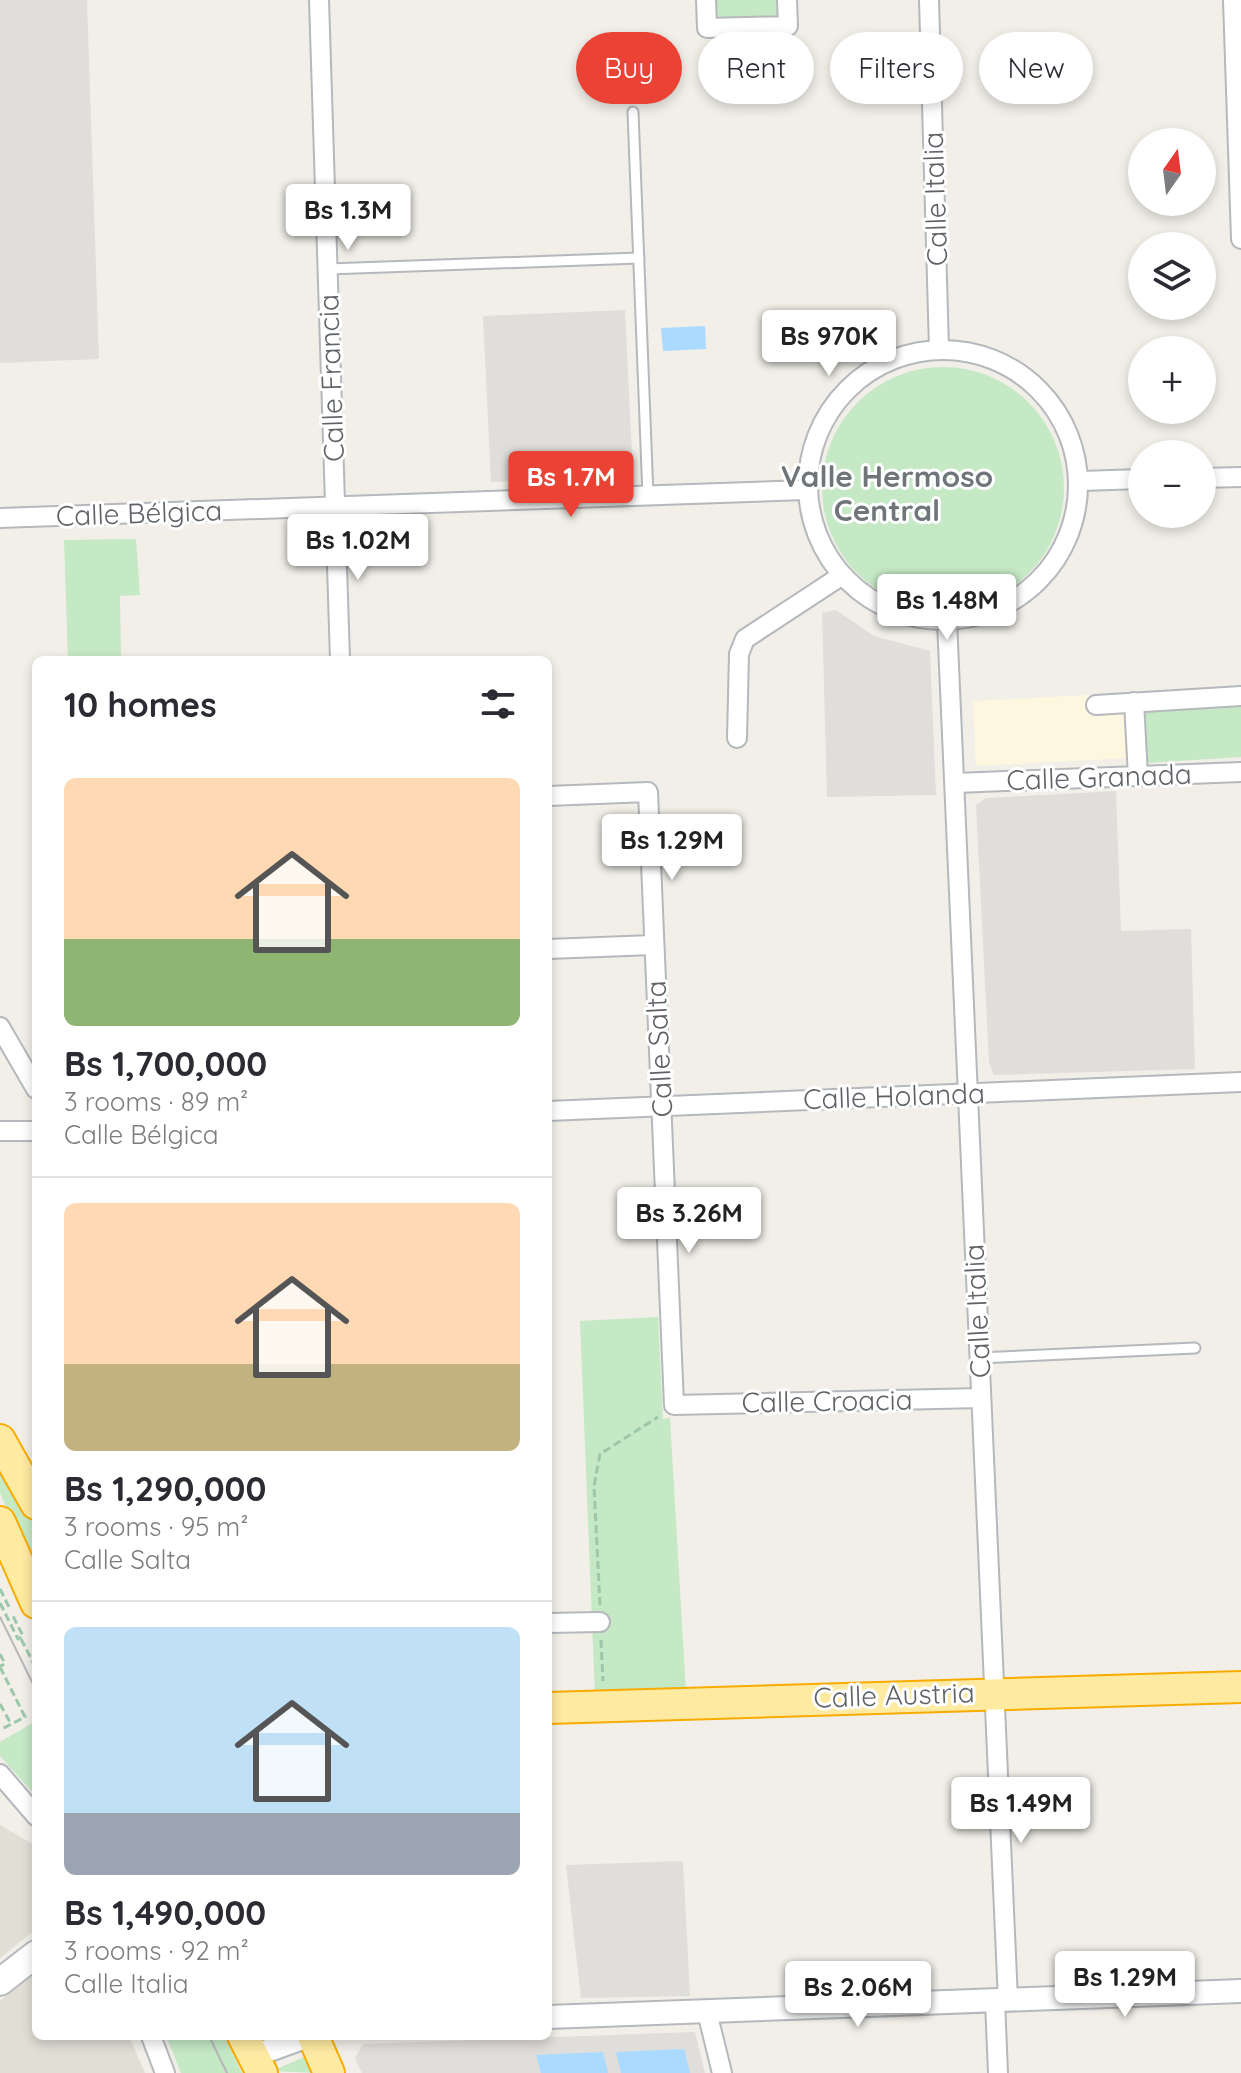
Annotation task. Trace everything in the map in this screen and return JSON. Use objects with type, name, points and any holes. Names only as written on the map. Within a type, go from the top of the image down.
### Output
[{"type":"highway","points":[[0,1440],[32,1497]]},
{"type":"highway","points":[[0,1522],[32,1594]]},
{"type":"highway","name":"Calle Austria","points":[[552,1708],[993,1692],[1241,1687]]},
{"type":"highway","points":[[313,2040],[329,2073]]},
{"type":"main road","points":[[0,1982],[32,1957]]},
{"type":"street","name":"Calle Francia","points":[[319,0],[340,656]]},
{"type":"street","points":[[706,0],[707,28],[788,26],[787,0]]},
{"type":"street","name":"Calle Italia","points":[[929,0],[939,349]]},
{"type":"street","points":[[1233,0],[1241,239]]},
{"type":"street","points":[[939,349],[977,355],[1017,372],[1050,401],[1072,439],[1081,481],[1075,520],[1048,570],[1020,596],[996,609],[984,615],[947,621],[914,619],[889,610],[866,598],[841,576],[813,524],[806,490],[820,425],[856,380],[892,359],[939,349]]},
{"type":"street","points":[[1216,478],[1241,477]]},
{"type":"street","points":[[1081,481],[1128,479]]},
{"type":"street","name":"Calle Bélgica","points":[[0,518],[806,490]]},
{"type":"street","points":[[737,738],[739,654],[745,639],[841,576]]},
{"type":"street","name":"Calle Italia","points":[[947,621],[993,1692],[1002,2001],[998,2073]]},
{"type":"street","points":[[1096,705],[1241,696]]},
{"type":"street","points":[[1134,702],[1138,776]]},
{"type":"street","name":"Calle Granada","points":[[956,783],[1241,772]]},
{"type":"street","name":"Calle Salta","points":[[552,796],[648,792],[674,1405]]},
{"type":"street","points":[[552,949],[653,945]]},
{"type":"street","points":[[0,1027],[32,1082]]},
{"type":"street","name":"Calle Holanda","points":[[552,1111],[1241,1082]]},
{"type":"street","points":[[0,1131],[32,1131]]},
{"type":"street","name":"Calle Croacia","points":[[674,1405],[981,1398]]},
{"type":"street","points":[[552,1623],[600,1622]]},
{"type":"street","points":[[0,1774],[32,1811]]},
{"type":"street","points":[[552,2017],[1241,1991]]},
{"type":"street","points":[[707,2012],[722,2073]]},
{"type":"street","points":[[153,2040],[165,2073]]},
{"type":"street","points":[[253,2055],[299,2040]]},
{"type":"lane","points":[[633,112],[648,496]]},
{"type":"lane","points":[[328,269],[639,258]]},
{"type":"lane","points":[[978,1358],[1195,1348]]},
{"type":"path","points":[[604,1706],[594,1486],[600,1454],[674,1405]]},
{"type":"path","points":[[0,1589],[23,1636],[20,1638]]},
{"type":"path","points":[[0,1603],[18,1639],[32,1658]]},
{"type":"path","points":[[0,1654],[5,1664],[0,1667],[25,1717],[0,1730]]},
{"type":"path","points":[[0,1704],[11,1724]]},
{"type":"shaded area","points":[[0,0],[87,0],[99,359],[0,363]]},
{"type":"shaded area","points":[[625,310],[633,476],[491,482],[483,316]]},
{"type":"shaded area","points":[[836,610],[874,636],[930,651],[936,795],[827,797],[822,613]]},
{"type":"shaded area","points":[[1089,695],[1091,716],[1126,714],[1128,758],[976,766],[973,701]]},
{"type":"shaded area","points":[[1116,791],[1121,931],[1191,929],[1195,1069],[994,1075],[989,1062],[976,805],[986,798]]},
{"type":"shaded area","points":[[0,1825],[32,1844],[32,1932],[0,1958]]},
{"type":"shaded area","points":[[683,1861],[690,1996],[581,1998],[566,1865]]},
{"type":"shaded area","points":[[32,1975],[32,2040],[131,2040],[145,2073],[0,2073],[0,2001]]},
{"type":"shaded area","points":[[695,2032],[705,2073],[362,2073],[355,2058],[363,2044],[552,2040],[552,2037]]},
{"type":"green space","points":[[714,0],[778,0],[779,16],[714,19]]},
{"type":"green space","points":[[943,367],[967,369],[989,376],[1029,402],[1055,442],[1062,464],[1062,512],[1055,534],[1029,574],[989,600],[967,607],[943,609],[919,607],[897,600],[857,574],[831,534],[824,512],[822,488],[824,464],[831,442],[857,402],[897,376],[919,369]]},
{"type":"green space","points":[[136,539],[140,595],[120,596],[121,656],[68,656],[64,540]]},
{"type":"green space","points":[[1241,704],[1241,757],[1147,763],[1144,709]]},
{"type":"green space","points":[[658,1317],[663,1419],[670,1418],[686,1693],[595,1696],[580,1321]]},
{"type":"green space","points":[[0,1457],[32,1516],[32,1565],[0,1493]]},
{"type":"green space","points":[[32,1723],[32,1792],[0,1756],[0,1742]]},
{"type":"green space","points":[[168,2040],[226,2040],[242,2073],[181,2073]]},
{"type":"green space","points":[[311,2054],[318,2073],[272,2071]]},
{"type":"water","points":[[705,326],[706,349],[663,351],[661,328]]},
{"type":"water","points":[[684,2049],[690,2073],[621,2073],[616,2052]]},
{"type":"water","points":[[603,2052],[608,2073],[541,2073],[536,2055]]},
{"type":"tram line","points":[[0,1617],[32,1682]]},
{"type":"tram line","points":[[211,2040],[227,2073]]},
{"type":"district","name":"Valle Hermoso Central","points":[[887,494]]}]
